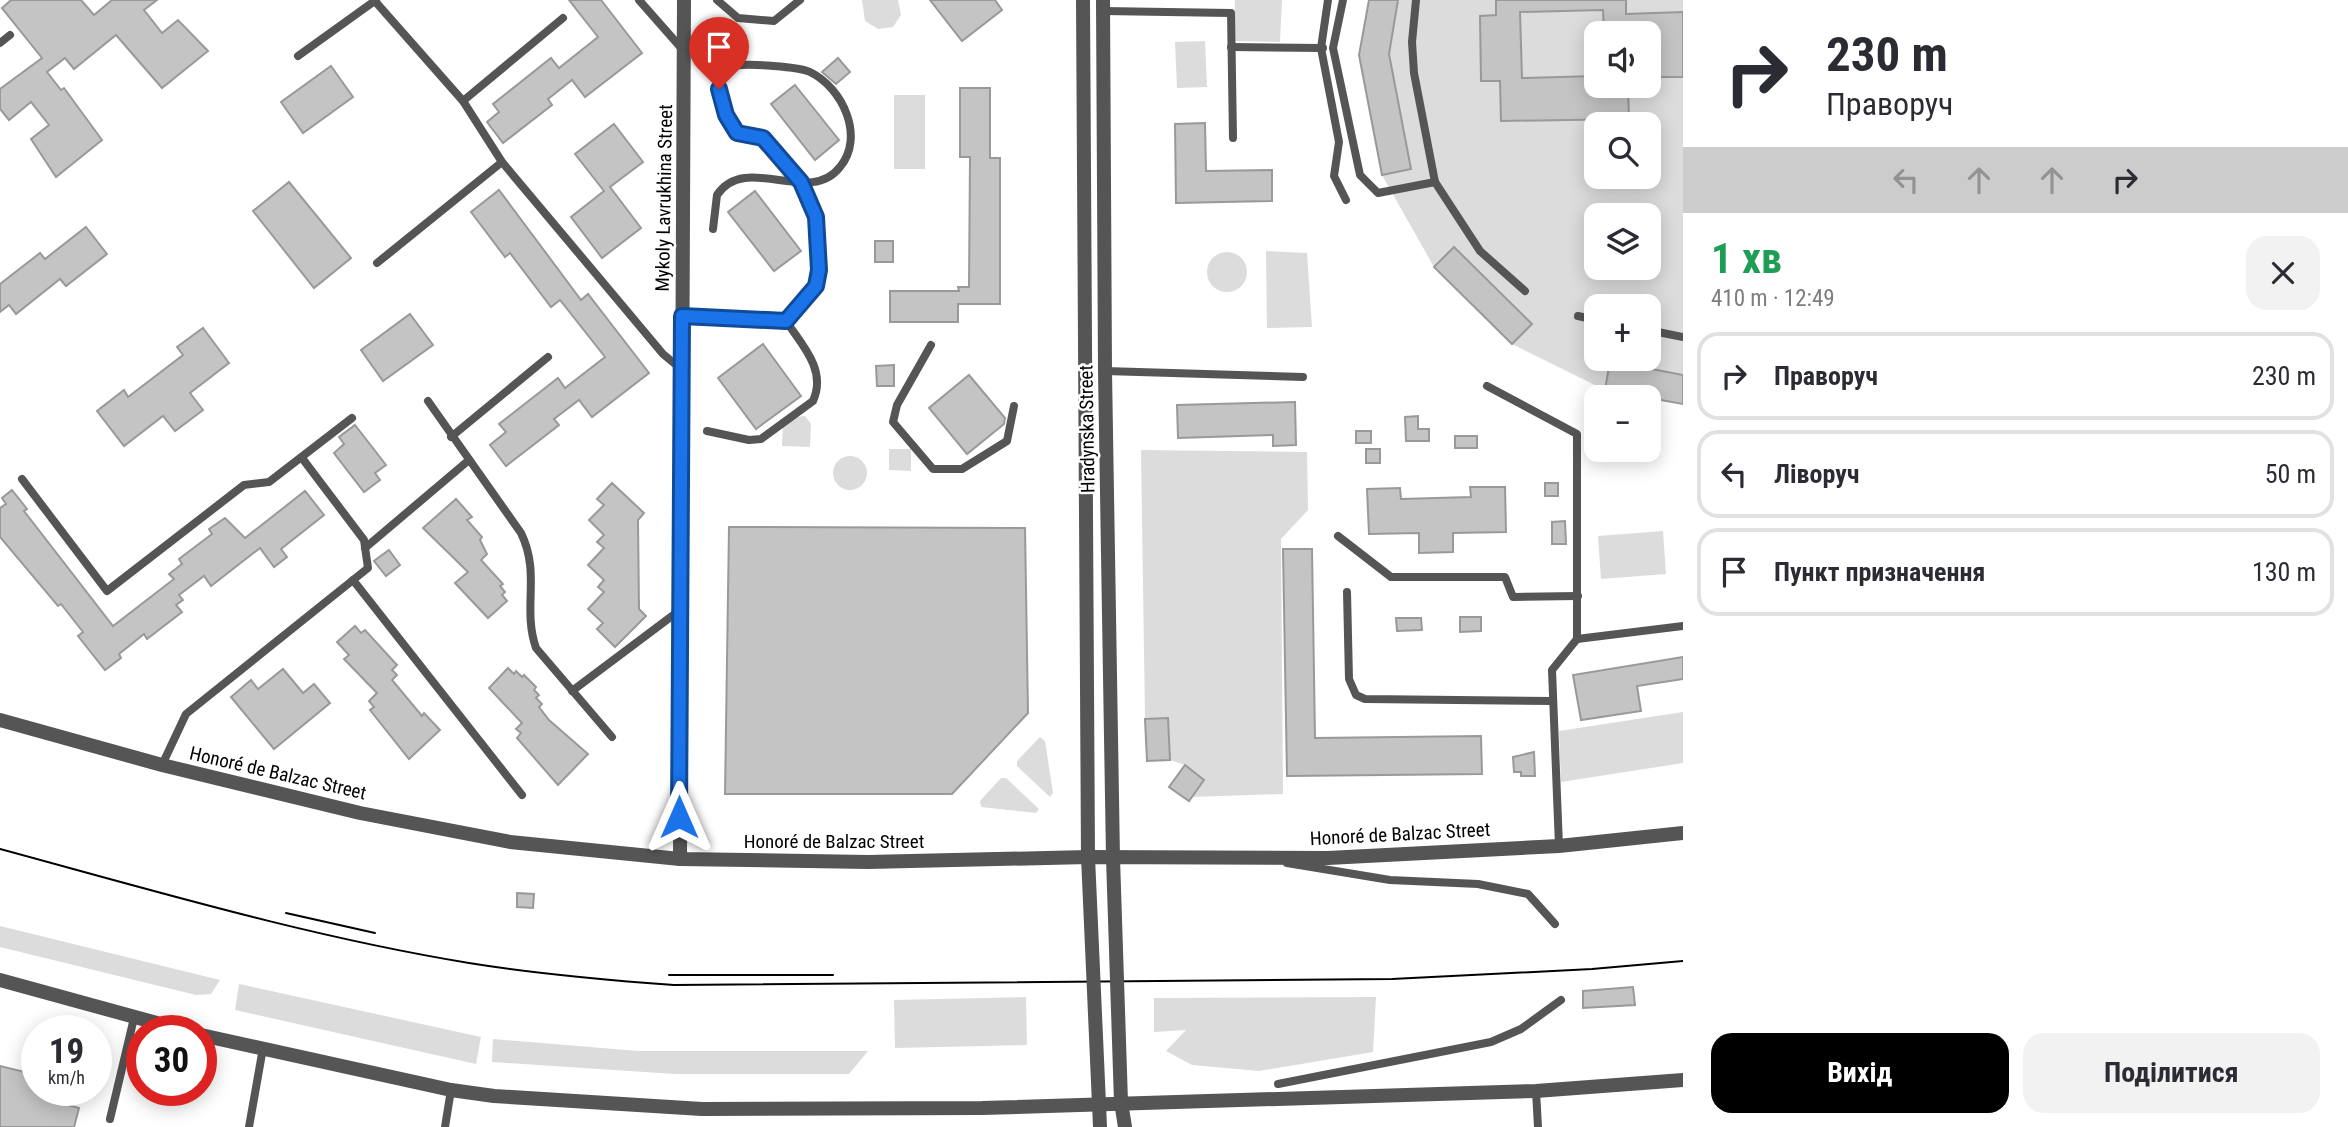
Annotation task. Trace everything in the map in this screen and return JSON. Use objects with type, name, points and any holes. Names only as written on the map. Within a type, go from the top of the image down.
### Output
[{"type":"street","name":"Mykoly Lavrukhina Street","points":[[680,859],[684,0]]},
{"type":"street","name":"Hradynska Street","points":[[1083,0],[1088,857],[1100,1127]]},
{"type":"street","name":"Hradynska Street","points":[[1103,6],[1105,371],[1113,858],[1121,1102],[1125,1127]]},
{"type":"street","name":"Honoré de Balzac Street","points":[[0,720],[162,765],[360,813],[510,842],[680,859],[868,862],[1088,857],[1256,858],[1559,846],[1683,833]]},
{"type":"street","points":[[0,980],[126,1016]]},
{"type":"street","points":[[217,1038],[451,1090],[494,1096],[702,1109],[982,1108],[1536,1091],[1683,1080]]},
{"type":"lane","points":[[298,56],[375,0],[463,101],[502,162],[663,354],[681,369]]},
{"type":"lane","points":[[639,0],[684,51]]},
{"type":"lane","points":[[718,0],[738,18],[774,21],[800,0]]},
{"type":"lane","points":[[1328,0],[1321,48],[1339,142],[1334,176],[1346,200]]},
{"type":"lane","points":[[1343,0],[1333,48],[1360,175],[1378,193],[1435,182]]},
{"type":"lane","points":[[1416,0],[1412,42],[1414,73],[1435,182],[1480,251],[1525,291]]},
{"type":"lane","points":[[1103,6],[1231,13],[1233,138]]},
{"type":"lane","points":[[463,101],[563,18]]},
{"type":"lane","points":[[0,43],[9,35]]},
{"type":"lane","points":[[1231,47],[1333,48]]},
{"type":"lane","points":[[713,229],[717,195],[734,180],[748,177],[801,182],[814,183],[828,178],[841,167],[846,157],[851,130],[849,118],[840,101],[811,72],[741,65],[729,68],[720,78],[719,89],[733,128],[744,137],[763,138],[801,182],[814,207],[819,270],[816,286],[786,321]]},
{"type":"lane","points":[[377,263],[502,162]]},
{"type":"lane","points":[[682,316],[786,321]]},
{"type":"lane","points":[[1578,316],[1584,317]]},
{"type":"lane","points":[[707,431],[749,440],[761,439],[813,401],[816,394],[814,362],[786,321]]},
{"type":"lane","points":[[1661,333],[1683,337]]},
{"type":"lane","points":[[931,345],[897,405],[893,422],[933,470],[962,469],[1007,441],[1014,406]]},
{"type":"lane","points":[[451,437],[548,358]]},
{"type":"lane","points":[[1105,371],[1303,377]]},
{"type":"lane","points":[[1487,386],[1577,434],[1577,639],[1552,670],[1559,846]]},
{"type":"lane","points":[[428,401],[521,533],[530,553],[531,632],[536,648],[612,737]]},
{"type":"lane","points":[[22,479],[107,591],[244,485],[269,482],[352,418]]},
{"type":"lane","points":[[162,765],[186,714],[368,568],[364,540],[302,458]]},
{"type":"lane","points":[[365,548],[469,460]]},
{"type":"lane","points":[[1338,536],[1391,577],[1505,577],[1513,597],[1578,596]]},
{"type":"lane","points":[[353,580],[522,795]]},
{"type":"lane","points":[[1347,592],[1349,679],[1356,695],[1365,699],[1553,701]]},
{"type":"lane","points":[[572,691],[680,610]]},
{"type":"lane","points":[[1577,639],[1683,626]]},
{"type":"lane","points":[[1256,858],[1390,880],[1478,884],[1528,894],[1555,924]]},
{"type":"lane","points":[[1278,1084],[1491,1042],[1521,1029],[1561,1000]]},
{"type":"lane","points":[[249,1127],[263,1048]]},
{"type":"lane","points":[[110,1119],[126,1052]]},
{"type":"lane","points":[[445,1127],[451,1090]]},
{"type":"lane","points":[[1536,1091],[1538,1127]]},
{"type":"shaded area","points":[[862,0],[898,0],[901,15],[893,27],[878,29],[865,21]]},
{"type":"shaded area","points":[[1235,0],[1282,0],[1280,42],[1234,41]]},
{"type":"shaded area","points":[[1398,0],[1683,0],[1683,375],[1661,371],[1661,294],[1584,294],[1584,371],[1608,371],[1606,385],[1595,385],[1512,344],[1532,324],[1454,247],[1434,267],[1382,175],[1411,169],[1389,54]]},
{"type":"shaded area","points":[[1205,41],[1207,87],[1177,88],[1175,42]]},
{"type":"shaded area","points":[[894,95],[925,95],[925,169],[894,169]]},
{"type":"shaded area","points":[[1266,251],[1307,253],[1312,327],[1267,328]]},
{"type":"shaded area","points":[[1227,252],[1241,258],[1247,272],[1241,286],[1227,292],[1213,286],[1207,272],[1213,258]]},
{"type":"shaded area","points":[[805,416],[811,424],[810,447],[782,446],[783,424],[795,417]]},
{"type":"shaded area","points":[[889,449],[911,449],[911,471],[889,470]]},
{"type":"shaded area","points":[[1141,450],[1307,452],[1308,510],[1281,539],[1283,794],[1192,797],[1204,780],[1185,765],[1170,760],[1168,719],[1145,719]]},
{"type":"shaded area","points":[[850,456],[862,461],[867,473],[862,485],[850,490],[838,485],[833,473],[838,461]]},
{"type":"shaded area","points":[[1663,531],[1666,574],[1601,579],[1598,536]]},
{"type":"shaded area","points":[[1683,712],[1683,763],[1561,782],[1559,731]]},
{"type":"shaded area","points":[[1040,737],[1045,741],[1053,793],[1050,797],[1017,766],[1017,761]]},
{"type":"shaded area","points":[[1001,778],[1006,778],[1039,809],[1036,813],[981,807],[980,801]]},
{"type":"shaded area","points":[[0,926],[220,980],[211,994],[196,995],[0,947]]},
{"type":"shaded area","points":[[239,984],[481,1037],[476,1064],[235,1010]]},
{"type":"shaded area","points":[[1026,997],[1027,1045],[895,1048],[894,1000]]},
{"type":"shaded area","points":[[1376,997],[1373,1052],[1259,1071],[1192,1065],[1166,1051],[1186,1030],[1154,1032],[1154,998]]},
{"type":"shaded area","points":[[493,1039],[638,1051],[868,1051],[849,1074],[675,1074],[492,1062]]},
{"type":"building","points":[[11,0],[81,0],[94,15],[112,0],[157,0],[144,10],[162,33],[178,20],[208,51],[162,88],[116,35],[74,69],[65,58],[47,72],[61,90],[64,88],[102,140],[56,177],[31,139],[49,125],[31,102],[9,120],[0,109],[0,89],[42,58],[2,8]]},
{"type":"building","points":[[569,0],[601,0],[642,53],[585,97],[572,80],[548,99],[552,105],[503,143],[487,122],[499,112],[493,104],[551,58],[559,68],[598,37]]},
{"type":"building","points":[[930,0],[995,0],[1002,10],[962,41]]},
{"type":"building","points":[[1369,0],[1398,0],[1389,54],[1411,169],[1382,175],[1359,55]]},
{"type":"building","points":[[1496,0],[1626,0],[1626,14],[1683,12],[1683,77],[1661,77],[1661,21],[1603,21],[1603,10],[1520,12],[1522,78],[1584,76],[1584,98],[1628,98],[1629,112],[1584,112],[1584,120],[1501,121],[1500,81],[1481,81],[1480,16],[1496,15]]},
{"type":"building","points":[[838,58],[850,72],[836,84],[822,72]]},
{"type":"building","points":[[331,66],[353,97],[303,133],[281,102]]},
{"type":"building","points":[[795,85],[839,140],[815,160],[771,104]]},
{"type":"building","points":[[960,88],[990,88],[990,158],[1000,158],[1000,304],[958,304],[958,322],[890,322],[890,291],[959,291],[958,287],[969,287],[970,157],[960,157]]},
{"type":"building","points":[[1205,123],[1206,171],[1272,170],[1272,201],[1176,203],[1175,124]]},
{"type":"building","points":[[614,124],[643,162],[610,187],[641,228],[602,258],[571,217],[604,191],[575,154]]},
{"type":"building","points":[[289,182],[351,258],[314,288],[253,211]]},
{"type":"building","points":[[499,190],[581,300],[588,294],[649,373],[592,417],[579,400],[554,419],[559,425],[506,466],[490,445],[506,432],[499,424],[558,378],[565,388],[605,357],[560,300],[551,307],[510,253],[505,257],[471,212]]},
{"type":"building","points":[[755,191],[801,251],[774,271],[728,212]]},
{"type":"building","points":[[86,227],[107,254],[66,286],[60,279],[16,314],[9,305],[0,312],[0,284],[40,253],[45,259]]},
{"type":"building","points":[[875,241],[893,241],[893,262],[875,262]]},
{"type":"building","points":[[1454,247],[1532,324],[1512,344],[1434,267]]},
{"type":"building","points":[[410,314],[433,345],[383,381],[361,350]]},
{"type":"building","points":[[203,328],[229,363],[190,393],[203,410],[175,431],[163,416],[124,446],[97,411],[124,390],[128,397],[183,355],[177,347]]},
{"type":"building","points":[[763,344],[801,396],[756,429],[718,378]]},
{"type":"building","points":[[894,365],[894,386],[877,386],[876,366]]},
{"type":"building","points":[[1608,371],[1661,371],[1683,375],[1683,404],[1661,400],[1661,385],[1606,385]]},
{"type":"building","points":[[969,375],[1005,418],[1004,424],[967,454],[929,408]]},
{"type":"building","points":[[1295,402],[1296,445],[1273,446],[1273,435],[1178,438],[1177,405]]},
{"type":"building","points":[[1418,416],[1418,429],[1429,429],[1429,441],[1406,441],[1405,417]]},
{"type":"building","points":[[355,425],[386,465],[375,473],[380,480],[364,492],[334,453],[344,444],[339,437]]},
{"type":"building","points":[[1356,431],[1371,431],[1371,443],[1356,443]]},
{"type":"building","points":[[1455,436],[1477,436],[1477,448],[1455,448]]},
{"type":"building","points":[[1366,449],[1380,449],[1380,463],[1366,463]]},
{"type":"building","points":[[612,483],[644,513],[638,520],[639,609],[646,616],[615,647],[597,629],[603,623],[588,609],[604,592],[598,587],[604,580],[588,565],[604,548],[597,542],[604,535],[589,520],[604,505],[597,499]]},
{"type":"building","points":[[1545,483],[1558,483],[1558,496],[1545,496]]},
{"type":"building","points":[[1470,487],[1505,487],[1506,532],[1453,533],[1453,552],[1419,553],[1419,533],[1369,534],[1367,489],[1400,488],[1401,499],[1471,497]]},
{"type":"building","points":[[12,490],[27,509],[24,511],[113,626],[174,579],[169,574],[182,564],[179,559],[212,534],[209,529],[225,518],[245,538],[305,491],[324,515],[281,549],[287,557],[274,567],[260,548],[211,586],[204,576],[179,595],[183,600],[176,605],[182,612],[147,639],[144,634],[119,654],[121,658],[105,670],[78,636],[83,632],[61,604],[58,606],[0,537],[0,508],[6,504],[2,498]]},
{"type":"building","points":[[456,499],[472,517],[467,520],[482,537],[480,540],[487,554],[481,560],[503,584],[500,586],[505,592],[502,595],[507,601],[488,618],[455,583],[468,572],[423,528]]},
{"type":"building","points":[[1565,521],[1566,544],[1552,544],[1552,522]]},
{"type":"building","points":[[729,527],[1025,528],[1028,713],[952,794],[725,794]]},
{"type":"building","points":[[1283,549],[1312,549],[1315,738],[1481,736],[1482,774],[1287,776]]},
{"type":"building","points":[[389,550],[400,565],[386,576],[374,561]]},
{"type":"building","points":[[1460,617],[1481,617],[1481,631],[1460,632]]},
{"type":"building","points":[[1396,618],[1421,618],[1422,630],[1397,631]]},
{"type":"building","points":[[355,626],[361,633],[365,630],[397,665],[392,670],[397,675],[392,680],[422,716],[424,713],[440,730],[409,759],[370,710],[374,707],[369,701],[377,693],[344,659],[349,655],[337,642]]},
{"type":"building","points":[[1683,657],[1683,679],[1637,686],[1641,711],[1581,720],[1573,675]]},
{"type":"building","points":[[508,668],[514,674],[516,671],[522,677],[524,675],[536,687],[534,690],[539,695],[536,698],[542,704],[539,707],[549,720],[588,754],[558,785],[517,738],[521,733],[516,729],[522,723],[489,688]]},
{"type":"building","points":[[283,669],[303,693],[314,684],[330,703],[274,749],[231,697],[251,680],[258,689]]},
{"type":"building","points":[[1168,718],[1170,760],[1147,761],[1145,719]]},
{"type":"building","points":[[1534,752],[1535,776],[1521,776],[1521,772],[1514,772],[1513,757]]},
{"type":"building","points":[[1185,765],[1204,780],[1189,801],[1169,787]]},
{"type":"building","points":[[517,893],[534,894],[533,908],[517,907]]},
{"type":"building","points":[[1633,987],[1635,1005],[1583,1008],[1583,991]]},
{"type":"building","points":[[0,1066],[21,1071],[21,1106],[79,1108],[74,1127],[0,1127]]},
{"type":"tram line","points":[[0,849],[233,912],[350,940],[469,963],[597,979],[674,985],[1392,979],[1592,969],[1683,961]]},
{"type":"tram line","points":[[286,913],[375,933]]},
{"type":"tram line","points":[[669,975],[833,975]]},
{"type":"route","points":[[679,817],[682,316],[786,321],[816,286],[819,270],[816,217],[808,194],[763,138],[744,137],[737,133],[726,115],[719,89]]}]
